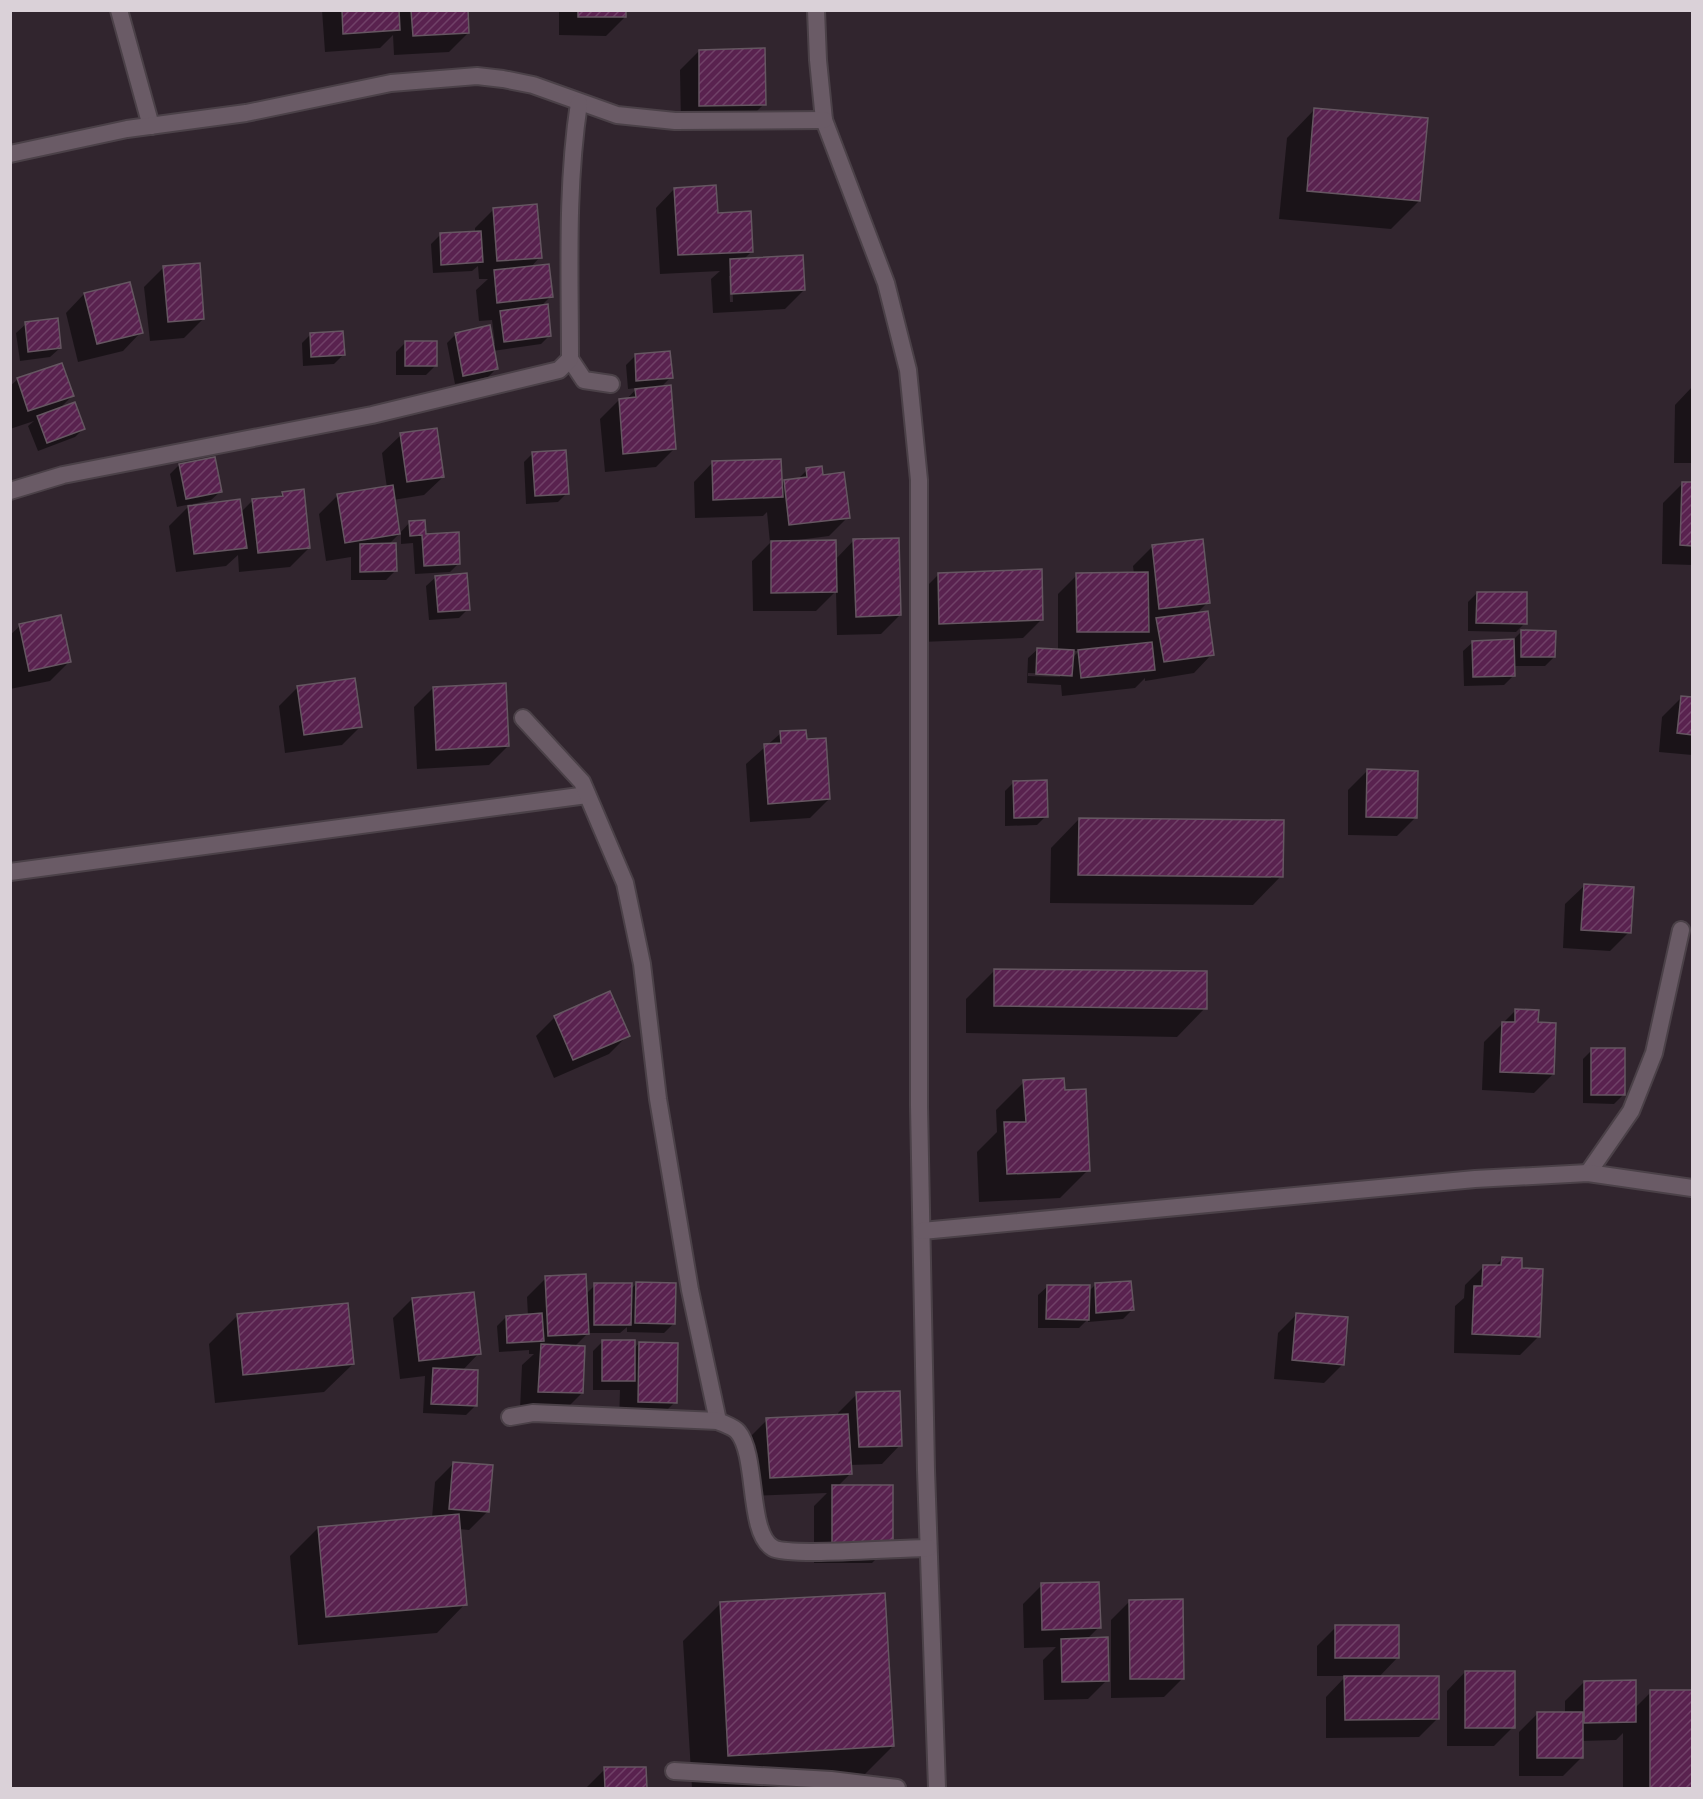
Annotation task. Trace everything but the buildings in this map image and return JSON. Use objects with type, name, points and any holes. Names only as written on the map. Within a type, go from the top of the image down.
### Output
[{"type":"street","points":[[119,10],[152,126]]},
{"type":"street","points":[[816,10],[824,120],[886,283],[908,370],[919,480],[919,1106],[928,1548],[937,1788]]},
{"type":"street","points":[[10,154],[127,129],[246,113],[391,83],[477,76],[533,85],[617,115],[675,121],[824,120]]},
{"type":"street","points":[[579,103],[572,156],[570,359],[584,380],[611,384]]},
{"type":"street","points":[[10,491],[63,475],[372,415],[491,388],[559,370],[570,359]]},
{"type":"street","points":[[524,718],[582,782],[625,883],[640,952],[662,1121],[690,1290],[718,1421]]},
{"type":"street","points":[[10,872],[587,795]]},
{"type":"street","points":[[1588,1173],[1631,1111],[1654,1053],[1681,930]]},
{"type":"street","points":[[922,1231],[1475,1179],[1588,1173],[1692,1188]]},
{"type":"street","points":[[510,1417],[533,1413],[718,1421],[738,1432],[748,1456],[750,1479],[762,1537],[774,1549],[802,1552],[928,1548]]},
{"type":"street","points":[[674,1770],[831,1780],[897,1788]]}]
